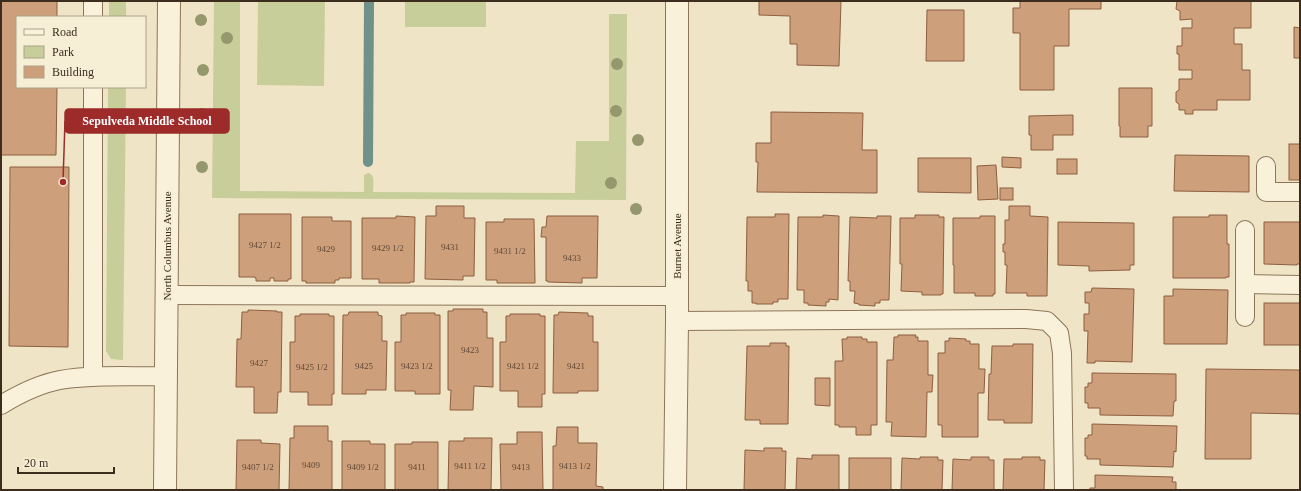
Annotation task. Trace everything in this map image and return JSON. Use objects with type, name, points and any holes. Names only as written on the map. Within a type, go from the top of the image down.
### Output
[{"type":"street","name":"North Columbus Avenue","points":[[165,490],[169,1]]},
{"type":"street","name":"Burnet Avenue","points":[[675,490],[677,321],[677,1]]},
{"type":"lane","points":[[93,1],[93,16]]},
{"type":"lane","points":[[93,88],[93,377]]},
{"type":"lane","points":[[1266,166],[1266,192],[1300,192]]},
{"type":"lane","points":[[1245,230],[1245,317]]},
{"type":"lane","points":[[1245,284],[1300,284]]},
{"type":"lane","points":[[167,295],[677,296]]},
{"type":"lane","points":[[677,321],[1026,319],[1047,321],[1059,333],[1062,353],[1064,490]]},
{"type":"lane","points":[[1,405],[21,394],[48,383],[60,380],[93,377],[167,376]]},
{"type":"green space","points":[[109,1],[126,1],[126,16],[109,16]]},
{"type":"green space","points":[[214,1],[240,1],[240,191],[364,192],[364,175],[368,173],[371,174],[373,178],[373,192],[575,193],[576,141],[609,141],[609,14],[627,14],[626,200],[212,198]]},
{"type":"green space","points":[[258,1],[325,1],[324,86],[257,85]]},
{"type":"green space","points":[[405,1],[486,1],[486,27],[405,27]]},
{"type":"green space","points":[[108,88],[126,88],[123,360],[111,359],[106,351]]},
{"type":"building","points":[[1,1],[57,1],[57,16],[16,16],[16,88],[57,88],[56,155],[1,155]]},
{"type":"building","points":[[759,1],[841,1],[839,66],[797,65],[797,44],[790,44],[790,16],[759,15]]},
{"type":"building","points":[[1020,1],[1101,1],[1101,9],[1069,9],[1069,46],[1054,46],[1054,90],[1020,90],[1020,33],[1013,33],[1013,8],[1020,8]]},
{"type":"building","points":[[1177,1],[1251,1],[1251,28],[1234,28],[1234,44],[1242,44],[1242,70],[1250,70],[1250,100],[1217,100],[1217,110],[1193,110],[1193,114],[1185,114],[1185,110],[1179,110],[1179,104],[1176,102],[1176,92],[1179,90],[1179,79],[1192,79],[1192,70],[1179,70],[1179,54],[1177,54],[1177,46],[1182,46],[1182,28],[1192,28],[1192,19],[1180,20],[1180,11],[1176,9]]},
{"type":"building","points":[[927,10],[964,10],[964,61],[926,61]]},
{"type":"building","points":[[1294,27],[1300,28],[1300,58],[1294,58]]},
{"type":"building","points":[[1119,88],[1152,88],[1152,126],[1148,126],[1148,137],[1120,137]]},
{"type":"building","points":[[771,112],[863,113],[862,150],[877,150],[877,193],[757,192],[758,162],[756,162],[756,143],[771,143]]},
{"type":"building","points":[[1073,115],[1073,135],[1053,135],[1053,150],[1031,150],[1029,116]]},
{"type":"building","points":[[1289,144],[1300,144],[1300,180],[1289,180]]},
{"type":"building","points":[[1175,155],[1249,156],[1249,192],[1174,191]]},
{"type":"building","points":[[1002,157],[1021,158],[1021,168],[1002,167]]},
{"type":"building","points":[[918,158],[971,158],[971,193],[918,192]]},
{"type":"building","points":[[1057,159],[1077,159],[1077,174],[1057,174]]},
{"type":"building","points":[[996,165],[998,199],[978,200],[977,166]]},
{"type":"building","points":[[10,167],[69,167],[68,347],[9,346]]},
{"type":"building","points":[[1000,188],[1013,188],[1013,200],[1000,200]]},
{"type":"building","points":[[436,206],[464,206],[464,218],[475,218],[474,276],[463,276],[463,280],[425,279],[426,216],[436,216]]},
{"type":"building","points":[[1009,206],[1030,206],[1030,216],[1048,217],[1047,296],[1027,296],[1027,293],[1006,293],[1007,265],[1005,265],[1005,252],[1003,252],[1003,244],[1005,244],[1005,220],[1009,220]]},
{"type":"building","points":[[239,214],[291,214],[291,279],[288,279],[288,281],[274,281],[274,278],[270,278],[270,281],[256,281],[255,277],[239,277]]},
{"type":"building","points":[[775,214],[789,214],[788,299],[778,299],[778,302],[773,302],[773,304],[756,304],[752,303],[752,291],[748,291],[748,281],[746,281],[747,217],[775,217]]},
{"type":"building","points":[[823,215],[839,216],[838,300],[829,299],[829,302],[826,302],[826,306],[808,305],[808,303],[804,303],[804,290],[797,290],[798,217],[823,217]]},
{"type":"building","points":[[915,215],[939,215],[939,217],[944,217],[943,294],[941,295],[922,295],[922,292],[901,291],[902,264],[900,264],[900,218],[915,218]]},
{"type":"building","points":[[1209,215],[1227,215],[1229,277],[1173,278],[1173,217],[1209,217]]},
{"type":"building","points":[[396,216],[415,217],[414,282],[379,283],[379,279],[362,279],[362,218],[396,218]]},
{"type":"building","points":[[547,216],[598,216],[597,278],[582,278],[582,283],[546,281],[546,237],[541,237],[542,227],[546,227]]},
{"type":"building","points":[[877,216],[891,216],[889,300],[880,300],[880,303],[875,303],[875,306],[859,305],[854,303],[855,291],[850,291],[850,281],[848,281],[850,217],[877,218]]},
{"type":"building","points":[[980,216],[995,216],[995,294],[993,294],[993,296],[975,296],[975,293],[954,293],[953,218],[980,218]]},
{"type":"building","points":[[302,217],[332,217],[332,221],[351,221],[351,278],[339,278],[339,280],[335,280],[335,283],[306,283],[306,281],[302,281]]},
{"type":"building","points":[[504,219],[534,219],[535,283],[497,283],[497,280],[486,280],[486,222],[504,222]]},
{"type":"building","points":[[1058,222],[1134,223],[1134,265],[1130,265],[1130,270],[1089,271],[1089,266],[1058,265]]},
{"type":"building","points":[[1264,222],[1300,222],[1300,264],[1264,264]]},
{"type":"building","points":[[1092,288],[1134,289],[1132,362],[1095,361],[1095,363],[1087,363],[1088,331],[1084,331],[1084,314],[1089,314],[1089,303],[1085,303],[1085,292],[1091,292]]},
{"type":"building","points":[[1173,289],[1228,290],[1227,344],[1164,344],[1164,296],[1173,296]]},
{"type":"building","points":[[1264,303],[1300,303],[1300,345],[1264,345]]},
{"type":"building","points":[[453,309],[483,309],[483,312],[487,312],[487,338],[493,338],[493,387],[474,386],[473,410],[450,410],[451,390],[448,390],[448,311],[453,311]]},
{"type":"building","points":[[248,310],[282,312],[281,392],[278,392],[277,413],[254,413],[254,387],[236,387],[237,339],[241,339],[242,312],[248,312]]},
{"type":"building","points":[[349,312],[378,312],[378,315],[382,316],[382,341],[387,341],[386,390],[366,390],[366,394],[342,394],[343,315],[348,315]]},
{"type":"building","points":[[559,312],[588,313],[588,316],[593,316],[593,342],[598,342],[598,391],[553,393],[554,315],[558,315]]},
{"type":"building","points":[[406,313],[435,313],[435,315],[440,315],[440,394],[415,394],[415,391],[395,391],[395,342],[401,342],[401,315],[406,315]]},
{"type":"building","points":[[300,314],[329,314],[329,316],[334,316],[334,394],[332,394],[332,405],[308,405],[308,392],[290,392],[290,342],[295,342],[295,316],[300,316]]},
{"type":"building","points":[[510,314],[540,314],[540,316],[545,316],[545,394],[542,394],[542,407],[518,407],[518,391],[500,391],[500,342],[506,342],[506,316],[510,316]]},
{"type":"building","points":[[898,335],[916,335],[915,337],[918,337],[918,341],[928,341],[928,375],[933,375],[932,392],[927,392],[926,437],[891,436],[892,422],[886,422],[887,360],[893,360],[894,337],[898,337]]},
{"type":"building","points":[[847,337],[862,337],[862,339],[867,339],[867,342],[877,342],[877,425],[871,425],[871,435],[856,435],[856,427],[839,427],[839,425],[835,425],[835,361],[843,361],[842,339],[847,339]]},
{"type":"building","points":[[949,338],[966,339],[966,341],[970,341],[970,344],[979,344],[979,369],[985,369],[984,393],[978,393],[978,437],[942,437],[942,425],[938,425],[938,353],[945,353],[945,341],[949,341]]},
{"type":"building","points":[[770,343],[786,343],[786,346],[789,346],[788,424],[760,424],[760,420],[745,420],[747,346],[770,346]]},
{"type":"building","points":[[1013,344],[1033,344],[1032,423],[1004,423],[1004,420],[988,420],[989,374],[991,374],[992,346],[1013,346]]},
{"type":"building","points":[[1206,369],[1300,370],[1300,414],[1251,413],[1251,459],[1205,459]]},
{"type":"building","points":[[1092,373],[1176,374],[1176,401],[1174,401],[1173,416],[1100,415],[1100,408],[1088,408],[1088,403],[1085,403],[1085,387],[1088,387],[1088,383],[1092,383]]},
{"type":"building","points":[[815,378],[830,378],[830,406],[815,405]]},
{"type":"building","points":[[1092,424],[1177,426],[1176,452],[1174,451],[1173,467],[1100,465],[1100,459],[1087,459],[1087,456],[1085,456],[1085,438],[1088,438],[1088,435],[1092,435]]},
{"type":"building","points":[[294,426],[328,426],[328,441],[332,441],[332,490],[289,490],[290,438],[294,438]]},
{"type":"building","points":[[557,427],[578,427],[578,443],[597,443],[596,486],[603,487],[603,490],[553,490],[553,446],[556,446]]},
{"type":"building","points":[[517,432],[542,432],[543,490],[501,490],[500,444],[517,444]]},
{"type":"building","points":[[464,438],[492,438],[491,490],[448,490],[449,441],[464,441]]},
{"type":"building","points":[[237,440],[261,440],[261,443],[280,444],[279,490],[236,490]]},
{"type":"building","points":[[342,441],[370,441],[370,444],[385,444],[385,490],[342,490]]},
{"type":"building","points":[[412,442],[438,442],[438,490],[395,490],[395,444],[412,444]]},
{"type":"building","points":[[764,448],[782,448],[782,451],[786,451],[785,490],[744,490],[745,450],[764,451]]},
{"type":"building","points":[[812,455],[839,455],[839,490],[796,490],[797,458],[812,459]]},
{"type":"building","points":[[920,457],[938,457],[938,460],[943,460],[942,490],[901,490],[902,458],[920,459]]},
{"type":"building","points":[[971,457],[989,457],[989,460],[994,460],[994,490],[952,490],[953,459],[971,460]]},
{"type":"building","points":[[1022,457],[1040,457],[1040,460],[1045,460],[1044,490],[1003,490],[1004,459],[1022,459]]},
{"type":"building","points":[[849,458],[891,458],[891,490],[849,490]]},
{"type":"building","points":[[1095,475],[1173,477],[1172,482],[1176,482],[1176,490],[1090,490],[1090,488],[1095,488]]},
{"type":"waterway","points":[[368,162],[369,1]]},
{"type":"place","name":"Sepulveda Middle School","points":[[63,182]]}]
